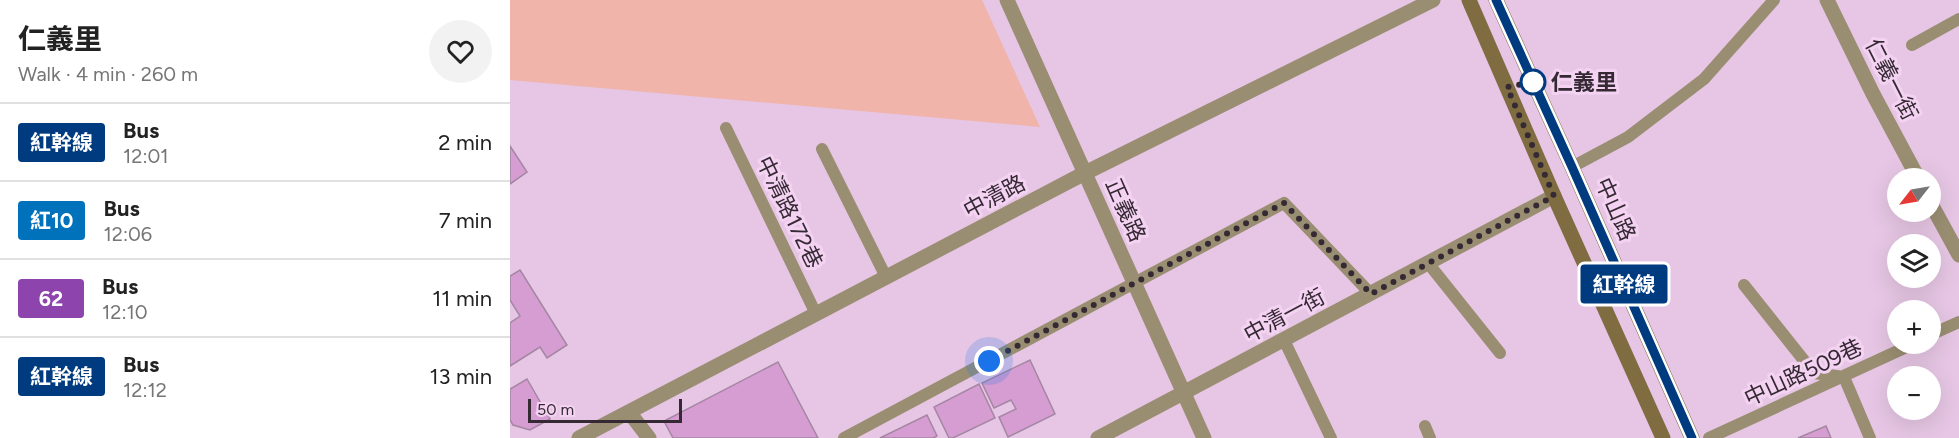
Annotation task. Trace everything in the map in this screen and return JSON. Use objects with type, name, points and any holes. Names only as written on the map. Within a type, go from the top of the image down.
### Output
[{"type":"main road","points":[[1469,0],[1663,438]]},
{"type":"main road","name":"中山路","points":[[1496,0],[1692,438]]},
{"type":"street","name":"正義路","points":[[1007,0],[1204,438]]},
{"type":"street","name":"中清路","points":[[579,438],[1085,173],[1433,0]]},
{"type":"street","name":"仁義一街","points":[[1827,0],[1913,168]]},
{"type":"street","name":"中清一街","points":[[1098,438],[1554,196]]},
{"type":"street","points":[[1941,222],[1959,255]]},
{"type":"street","points":[[629,412],[649,438]]},
{"type":"lane","points":[[1572,167],[1628,137],[1704,79],[1774,0]]},
{"type":"lane","points":[[1912,45],[1959,19]]},
{"type":"lane","name":"中清路172巷","points":[[726,128],[816,314]]},
{"type":"lane","points":[[822,149],[886,277]]},
{"type":"lane","points":[[844,438],[1284,203],[1371,294]]},
{"type":"lane","points":[[1428,263],[1500,353]]},
{"type":"lane","points":[[1744,285],[1814,373],[1844,377],[1870,438]]},
{"type":"lane","points":[[1941,330],[1959,322]]},
{"type":"lane","points":[[1284,340],[1331,438]]},
{"type":"lane","name":"中山路509巷","points":[[1709,438],[1892,354]]},
{"type":"lane","points":[[1425,426],[1430,438]]},
{"type":"shaded area","points":[[510,0],[982,0],[1040,127],[510,80]]},
{"type":"building","points":[[510,146],[527,172],[510,184]]},
{"type":"building","points":[[520,270],[567,345],[547,358],[540,347],[510,366],[510,323],[520,316],[510,300],[510,276]]},
{"type":"building","points":[[1030,360],[1055,414],[1008,437],[999,417],[1016,409],[1011,400],[994,408],[982,383]]},
{"type":"building","points":[[778,362],[818,438],[673,438],[664,421]]},
{"type":"building","points":[[527,379],[550,419],[530,430],[513,425],[510,420],[510,389]]},
{"type":"building","points":[[979,384],[995,418],[949,438],[934,407]]},
{"type":"building","points":[[927,415],[937,436],[933,438],[880,438]]},
{"type":"building","points":[[1826,426],[1831,438],[1798,438]]},
{"type":"bus line","name":"紅幹線","points":[[1496,0],[1692,438]]},
{"type":"place","name":"仁義里","points":[[1533,82]]},
{"type":"route","points":[[989,361],[1284,203],[1371,294],[1554,196],[1507,87],[1533,82]]}]
